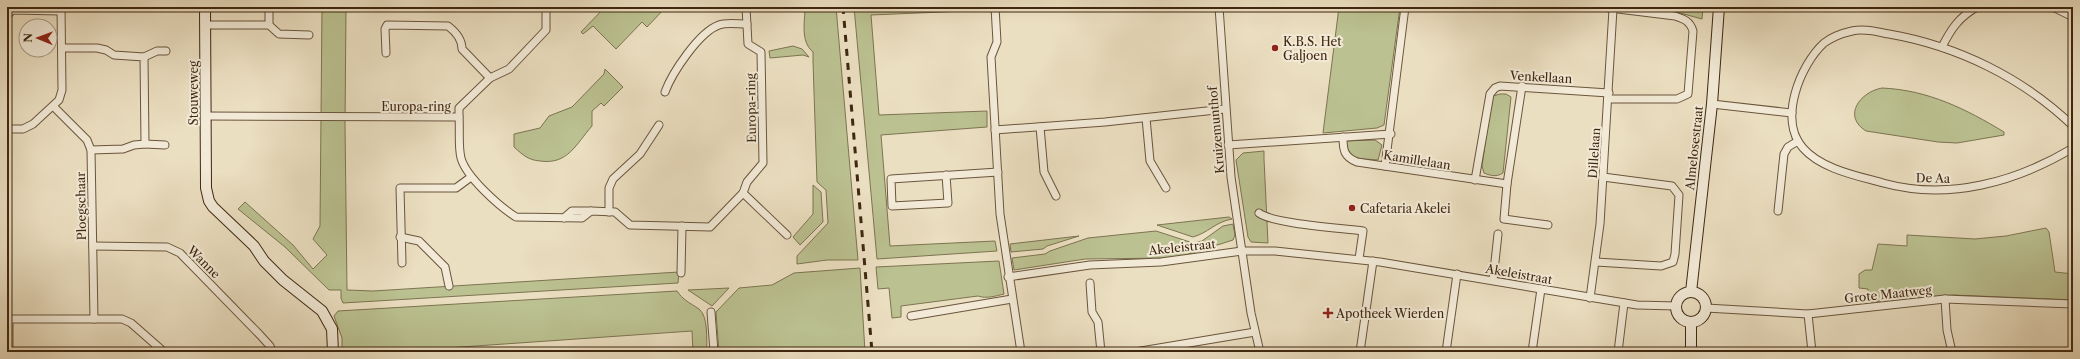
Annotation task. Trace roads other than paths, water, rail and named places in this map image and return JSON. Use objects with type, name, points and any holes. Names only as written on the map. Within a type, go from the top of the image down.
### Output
[{"type":"street","name":"Stouweweg","points":[[206,7],[207,180],[220,213],[254,246],[269,256],[287,275],[296,288],[322,311],[330,324],[333,335],[333,348]]},
{"type":"street","points":[[269,7],[269,25]]},
{"type":"street","points":[[459,117],[460,108],[490,78],[509,69],[546,30],[546,7]]},
{"type":"street","name":"Europa-ring","points":[[206,116],[334,118],[459,117],[461,159],[471,177],[508,212],[516,217],[582,218],[592,211],[616,212],[630,225],[710,227],[743,193],[747,182],[763,164],[761,52],[748,44],[746,7]]},
{"type":"street","points":[[995,7],[997,42],[991,57],[998,172],[1005,256],[1020,352]]},
{"type":"street","name":"Kruizemunthof","points":[[1219,7],[1228,145],[1242,251],[1255,332],[1260,352]]},
{"type":"street","points":[[1385,166],[1391,134],[1405,7]]},
{"type":"street","points":[[1602,7],[1613,9]]},
{"type":"street","name":"Almelosestraat","points":[[1691,292],[1712,104],[1718,7]]},
{"type":"street","points":[[1942,47],[1950,29],[1958,20],[1977,7]]},
{"type":"street","points":[[2053,7],[2073,17]]},
{"type":"street","points":[[7,129],[23,128],[33,124],[54,107],[59,100],[62,90],[61,9],[9,11]]},
{"type":"street","name":"Dillelaan","points":[[1590,298],[1596,262],[1603,177],[1613,9]]},
{"type":"street","name":"Venkellaan","points":[[1475,180],[1490,94],[1495,88],[1500,86],[1522,86],[1608,96],[1677,100],[1688,94],[1693,31],[1691,25],[1686,20],[1675,16],[1613,9]]},
{"type":"street","points":[[665,92],[669,80],[705,32],[720,25],[747,24]]},
{"type":"street","points":[[206,25],[269,25],[279,34],[309,35]]},
{"type":"street","points":[[386,53],[385,29],[387,25],[448,26],[454,31],[462,43],[462,49],[490,78]]},
{"type":"street","points":[[1778,211],[1784,154],[1788,147],[1798,141],[1792,112],[1798,85],[1803,73],[1818,50],[1825,42],[1835,36],[1863,29],[1907,37],[1942,47],[1989,67],[2012,79],[2051,107],[2073,126]]},
{"type":"street","points":[[62,48],[97,48],[106,50],[114,55],[144,57],[157,51],[166,50]]},
{"type":"street","points":[[144,57],[145,144]]},
{"type":"street","points":[[1522,86],[1506,184],[1504,218],[1548,225]]},
{"type":"street","points":[[1712,104],[1792,112]]},
{"type":"street","points":[[54,107],[87,140],[91,150],[123,149],[134,145],[145,144],[165,145]]},
{"type":"street","points":[[995,130],[1146,118],[1225,109]]},
{"type":"street","points":[[1146,118],[1150,161],[1166,188]]},
{"type":"street","points":[[609,212],[609,188],[613,179],[640,154],[659,125]]},
{"type":"street","points":[[1040,127],[1044,172],[1056,196]]},
{"type":"street","name":"Kamillelaan","points":[[1228,145],[1391,134]]},
{"type":"street","name":"Kamillelaan","points":[[1343,137],[1344,153],[1350,159],[1385,166],[1506,184]]},
{"type":"street","name":"De Aa","points":[[1798,141],[1812,156],[1824,164],[1860,177],[1899,187],[1932,190],[1961,189],[2012,178],[2031,170],[2073,148]]},
{"type":"street","name":"Ploegschaar","points":[[91,150],[94,319]]},
{"type":"street","points":[[946,175],[948,203],[892,206],[891,179],[946,175],[998,172]]},
{"type":"street","points":[[402,263],[400,237],[400,188],[456,188],[471,177]]},
{"type":"street","points":[[1596,262],[1661,266],[1673,262],[1675,254],[1679,195],[1672,186],[1603,177]]},
{"type":"street","points":[[743,193],[787,235]]},
{"type":"street","points":[[1259,213],[1264,217],[1279,220],[1363,231],[1359,259]]},
{"type":"street","points":[[682,226],[682,273]]},
{"type":"street","points":[[1493,280],[1498,234]]},
{"type":"street","points":[[400,237],[419,241],[446,267],[449,286]]},
{"type":"street","name":"Wanne","points":[[93,246],[167,247],[180,253],[260,335],[270,346],[272,352]]},
{"type":"street","name":"Akeleistraat","points":[[1008,277],[1060,268],[1090,265],[1161,262],[1242,251],[1275,251],[1373,261],[1624,303],[1676,306]]},
{"type":"street","points":[[1360,352],[1373,261]]},
{"type":"street","points":[[1446,352],[1457,274]]},
{"type":"street","points":[[1090,283],[1092,312],[1098,322],[1101,352]]},
{"type":"street","points":[[1532,352],[1541,289]]},
{"type":"street","points":[[1691,292],[1700,295],[1706,303],[1706,308],[1700,319],[1691,322],[1682,319],[1679,316],[1676,306],[1682,295],[1691,292]]},
{"type":"street","points":[[911,316],[1012,299]]},
{"type":"street","points":[[1945,299],[1947,330],[1952,352]]},
{"type":"street","name":"Grote Maatweg","points":[[1706,308],[1808,314],[1945,299],[2073,304]]},
{"type":"street","points":[[1618,352],[1624,303]]},
{"type":"street","points":[[711,312],[714,352]]},
{"type":"street","points":[[1808,314],[1812,352]]},
{"type":"street","points":[[9,352],[8,318],[122,319],[131,323],[164,352]]},
{"type":"street","points":[[1691,322],[1691,352]]},
{"type":"street","points":[[1135,352],[1255,332]]},
{"type":"street","points":[[1177,344],[1179,352]]},
{"type":"railway","points":[[843,7],[872,352]]},
{"type":"place","name":"K.B.S. Het Galjoen","points":[[1275,48]]},
{"type":"place","name":"Cafetaria Akelei","points":[[1352,208]]},
{"type":"place","name":"Apotheek Wierden","points":[[1328,313]]}]
